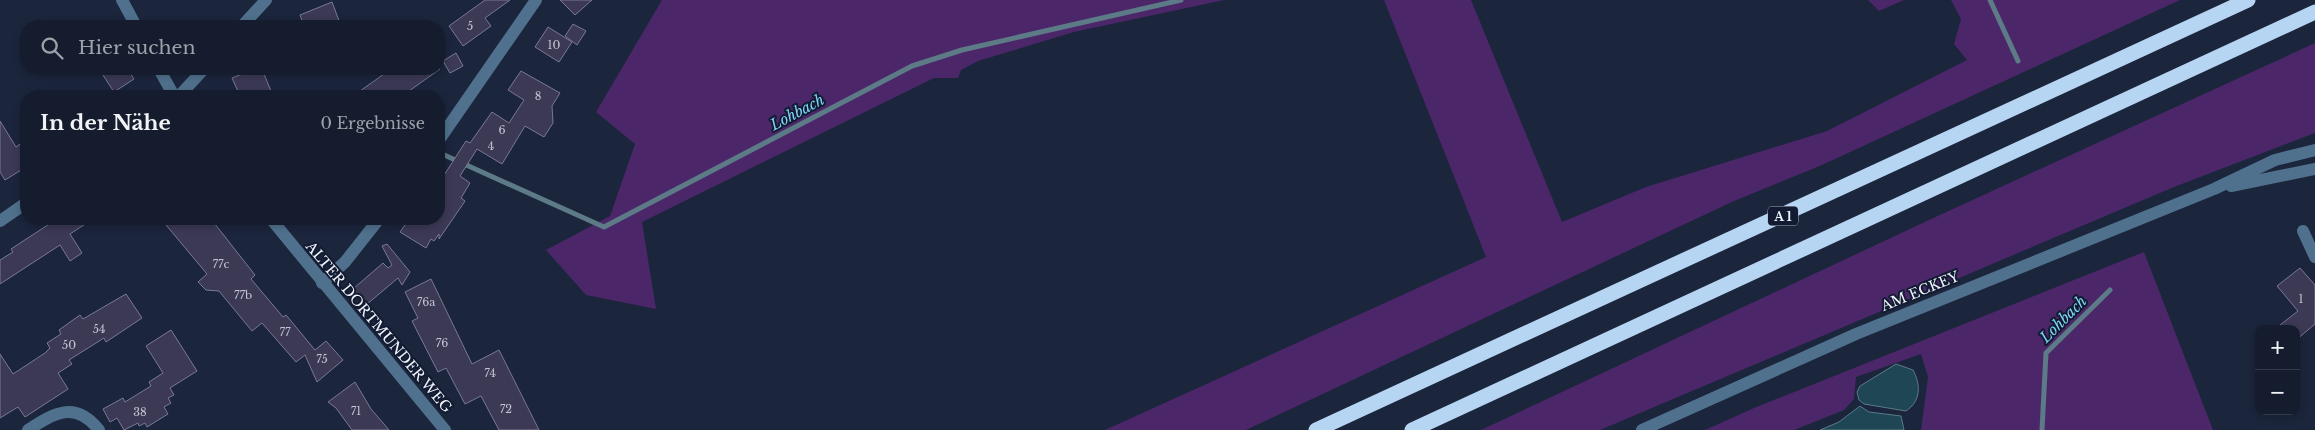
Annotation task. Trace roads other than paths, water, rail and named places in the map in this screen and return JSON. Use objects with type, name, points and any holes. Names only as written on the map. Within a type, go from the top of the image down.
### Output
[{"type":"highway","name":"A 1","points":[[1316,430],[2248,0]]},
{"type":"highway","points":[[1412,430],[2315,12]]},
{"type":"street","points":[[122,0],[133,20]]},
{"type":"street","points":[[248,20],[266,0]]},
{"type":"street","points":[[445,131],[536,0]]},
{"type":"street","points":[[162,75],[171,90]]},
{"type":"street","points":[[185,90],[198,75]]},
{"type":"street","name":"AM ECKEY","points":[[1642,430],[1856,334],[2214,189],[2275,160],[2315,150]]},
{"type":"street","name":"AM ECKEY","points":[[2214,189],[2315,169]]},
{"type":"street","points":[[0,221],[20,207]]},
{"type":"street","name":"ALTER DORTMUNDER WEG","points":[[276,225],[322,283],[378,346],[445,430]]},
{"type":"street","points":[[322,283],[345,262],[374,225]]},
{"type":"street","points":[[2303,231],[2315,257]]},
{"type":"street","points":[[28,430],[53,414],[62,412],[83,415],[99,430]]},
{"type":"water","points":[[1896,364],[1913,370],[1916,376],[1918,392],[1917,398],[1911,407],[1906,411],[1864,404],[1859,400],[1857,392],[1860,386]]},
{"type":"water","points":[[1860,406],[1869,412],[1901,416],[1904,430],[1820,430],[1839,422]]},
{"type":"waterway","name":"Lohbach","points":[[445,155],[604,227],[912,66],[962,50],[1181,0]]},
{"type":"waterway","name":"Lohbach","points":[[1990,0],[2018,61]]},
{"type":"waterway","name":"Lohbach","points":[[2042,430],[2046,353],[2110,290]]}]
